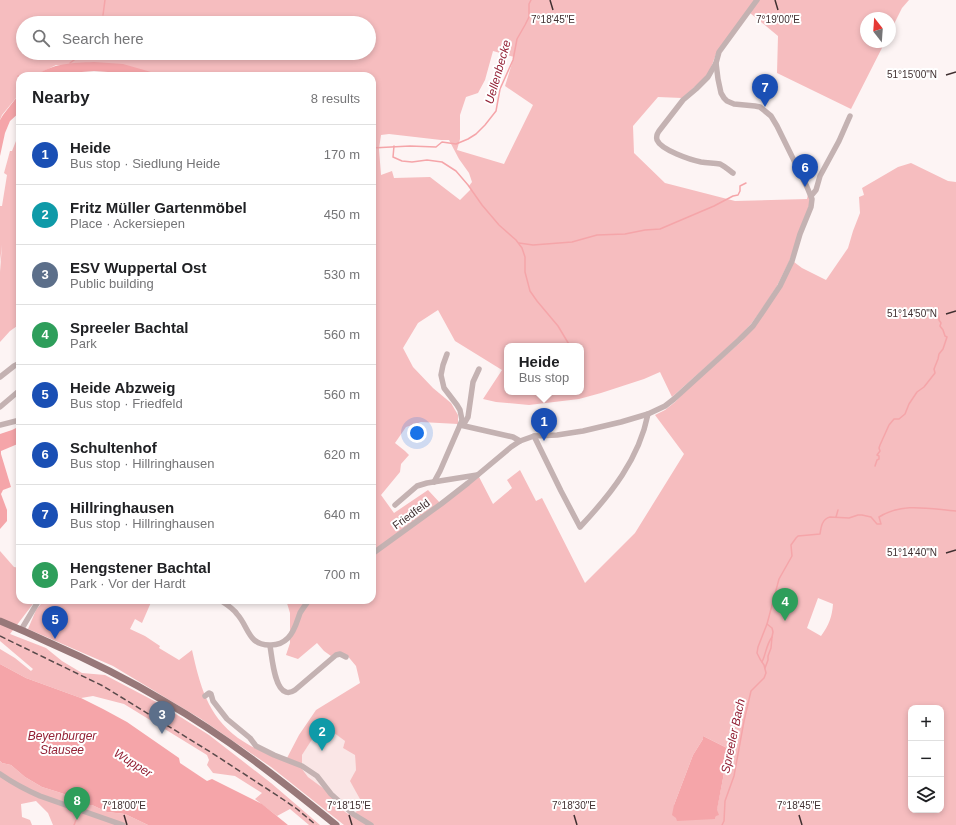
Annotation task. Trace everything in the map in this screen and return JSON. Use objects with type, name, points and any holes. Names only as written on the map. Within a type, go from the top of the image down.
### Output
[{"type":"main road","points":[[0,621],[93,663],[181,711],[233,745],[336,825]]},
{"type":"street","points":[[733,173],[719,164],[701,162],[669,150],[660,144],[657,135],[683,100],[708,77],[716,63],[720,50],[757,0]]},
{"type":"street","points":[[716,63],[720,87],[724,98],[734,104],[758,106],[773,119],[811,196],[816,190],[820,176],[839,141],[850,116]]},
{"type":"street","name":"Friedfeld","points":[[376,551],[441,504],[520,441],[534,436],[557,436],[583,432],[621,422],[648,414],[665,406],[674,399],[739,340],[759,318],[780,286],[792,261],[800,234],[811,207],[811,196]]},
{"type":"street","points":[[434,482],[440,472],[462,420],[457,404],[444,388],[441,375],[447,354]]},
{"type":"street","points":[[0,377],[16,365]]},
{"type":"street","points":[[460,425],[465,422],[468,417],[473,382],[480,369]]},
{"type":"street","points":[[0,407],[16,393]]},
{"type":"street","points":[[534,436],[580,527],[604,500],[624,474],[646,428],[648,414]]},
{"type":"street","points":[[0,425],[16,421]]},
{"type":"street","points":[[460,425],[513,437],[520,441]]},
{"type":"street","points":[[395,505],[416,486],[478,475]]},
{"type":"street","points":[[21,630],[37,604]]},
{"type":"street","points":[[225,604],[237,614],[248,633],[255,641],[270,646],[279,644],[289,637],[306,604]]},
{"type":"street","points":[[270,646],[275,677],[282,690],[286,692],[295,690],[336,655],[340,654],[346,657]]},
{"type":"street","points":[[205,696],[209,693],[211,694],[213,701],[227,719],[250,738],[256,746],[302,766],[317,776],[331,794],[353,814],[370,825]]},
{"type":"street","points":[[0,774],[34,794],[123,825]]},
{"type":"shaded area","points":[[0,0],[755,0],[716,54],[707,76],[682,98],[658,97],[633,126],[634,153],[665,183],[735,201],[807,199],[808,194],[810,198],[809,206],[789,262],[777,286],[751,324],[738,338],[672,397],[660,372],[644,379],[579,399],[529,405],[496,402],[483,399],[502,370],[455,341],[438,310],[418,323],[403,348],[413,367],[433,388],[451,403],[458,415],[458,424],[421,422],[406,427],[395,443],[409,455],[401,464],[400,472],[381,495],[394,513],[428,490],[441,504],[478,475],[493,504],[512,488],[507,480],[520,470],[536,501],[542,498],[585,583],[635,533],[684,454],[655,415],[665,410],[675,402],[687,389],[742,341],[794,262],[802,268],[826,280],[848,248],[860,213],[859,197],[864,195],[862,188],[898,167],[911,163],[948,181],[956,182],[956,825],[344,825],[271,767],[201,719],[113,666],[28,629],[36,610],[41,604],[150,604],[142,623],[135,619],[130,629],[145,636],[160,646],[159,648],[179,660],[192,650],[198,675],[206,698],[212,709],[227,729],[238,738],[257,749],[287,758],[299,735],[316,710],[360,683],[356,666],[346,654],[331,656],[317,643],[298,659],[286,655],[290,643],[290,613],[287,604],[376,604],[376,72],[124,72],[56,65],[42,72],[16,72],[16,98],[2,115],[0,120]],"holes":[[[493,51],[514,57],[505,86],[533,105],[504,164],[457,150],[460,139],[460,115],[466,97],[478,93],[485,80]],[[389,134],[449,140],[459,159],[469,173],[472,182],[469,186],[471,189],[460,200],[430,177],[394,178],[392,171],[381,175],[379,149],[381,135]],[[818,598],[833,604],[830,621],[821,636],[807,628]],[[322,724],[345,741],[343,748],[355,755],[356,770],[350,781],[361,801],[354,817],[345,812],[327,791],[308,777],[302,769],[302,755]],[[703,736],[727,748],[724,773],[715,819],[676,818],[674,805],[693,755],[703,739]]]},
{"type":"shaded area","points":[[759,0],[909,0],[902,8],[896,20],[896,12],[860,12],[860,48],[882,48],[851,109],[777,73],[778,36],[750,13]]},
{"type":"shaded area","points":[[16,141],[16,327],[0,342],[0,272],[2,245],[0,262],[0,206],[2,206],[7,175],[4,173],[10,151],[12,151]]},
{"type":"shaded area","points":[[0,551],[16,567],[16,604],[33,604],[10,634],[46,648],[62,661],[82,673],[105,675],[160,704],[209,735],[271,783],[320,825],[309,825],[290,809],[277,816],[255,799],[262,793],[235,776],[213,773],[207,765],[209,760],[207,755],[124,704],[93,696],[81,698],[26,678],[0,664],[0,649],[15,658],[31,671],[33,669],[0,641]]},
{"type":"shaded area","points":[[322,723],[345,741],[343,748],[355,754],[356,770],[351,781],[361,801],[355,817],[345,812],[327,791],[308,777],[302,769],[302,755]]},
{"type":"shaded area","points":[[0,761],[11,765],[25,777],[42,787],[76,798],[107,812],[125,814],[148,825],[53,825],[48,813],[36,801],[21,804],[22,817],[30,820],[32,825],[0,825]]},
{"type":"water","points":[[94,62],[123,64],[151,72],[42,72],[49,68],[70,63]]},
{"type":"water","points":[[16,98],[16,116],[10,121],[5,133],[0,156],[0,120]]},
{"type":"water","points":[[16,428],[16,445],[1,451],[11,487],[3,490],[1,494],[7,510],[7,521],[0,529],[0,434]]},
{"type":"water","name":"Beyenburger Stausee","points":[[0,664],[26,678],[81,698],[127,722],[179,758],[180,763],[207,781],[212,779],[262,804],[288,825],[148,825],[125,814],[107,812],[76,798],[42,787],[25,777],[11,765],[0,761]]},
{"type":"water","points":[[703,736],[727,748],[717,810],[719,815],[716,816],[715,819],[677,821],[672,815],[674,805],[693,755],[703,739]]},
{"type":"waterway","points":[[103,15],[105,0]]},
{"type":"waterway","name":"Uellenbecke","points":[[376,148],[410,146],[436,147],[442,142],[456,144],[476,134],[496,111],[500,89],[513,60],[517,39],[529,17],[529,4],[531,0]]},
{"type":"waterway","points":[[70,63],[74,60]]},
{"type":"waterway","points":[[394,146],[393,157],[402,161],[412,162],[427,160],[442,162],[456,171],[499,225],[516,240],[522,248],[525,257],[525,272],[530,291],[558,326],[568,343]]},
{"type":"waterway","points":[[519,243],[533,245],[572,242],[597,235],[625,234],[660,229],[738,195],[740,186],[746,183]]},
{"type":"waterway","points":[[875,466],[877,460],[879,459],[879,456],[877,455],[880,451],[880,445],[889,425],[894,419],[899,419],[905,414],[909,404],[917,392],[924,387],[935,373],[934,369],[947,337],[940,326],[941,323],[937,314],[938,308]]},
{"type":"waterway","name":"Spreeler Bach","points":[[722,825],[724,821],[725,801],[734,776],[751,691],[764,678],[766,673],[764,665],[757,653],[758,647],[767,624],[779,579],[792,556],[791,545],[796,538],[798,536],[820,534],[821,526],[824,521],[830,517],[849,518],[862,515],[871,517],[877,524],[881,524],[879,517],[898,509],[927,508],[956,511]]},
{"type":"waterway","name":"Spreeler Bach","points":[[836,517],[838,510]]},
{"type":"waterway","points":[[765,668],[771,648],[773,632],[772,628],[767,624]]},
{"type":"waterway","points":[[762,662],[768,643],[772,637]]},
{"type":"waterway","points":[[74,825],[76,820]]},
{"type":"railway","points":[[0,636],[103,686],[212,753],[281,798],[316,825]]},
{"type":"place","name":"Hillringhausen","points":[[765,107]]},
{"type":"place","name":"Schultenhof","points":[[805,187]]},
{"type":"place","name":"Heide","points":[[544,441]]},
{"type":"place","name":"Spreeler Bachtal","points":[[785,621]]},
{"type":"place","name":"Heide Abzweig","points":[[55,639]]},
{"type":"place","name":"ESV Wuppertal Ost","points":[[162,734]]},
{"type":"place","name":"Fritz Müller Gartenmöbel","points":[[322,751]]},
{"type":"place","name":"Hengstener Bachtal","points":[[77,820]]},
{"type":"water label","name":"Wupper","points":[[133,763]]}]
